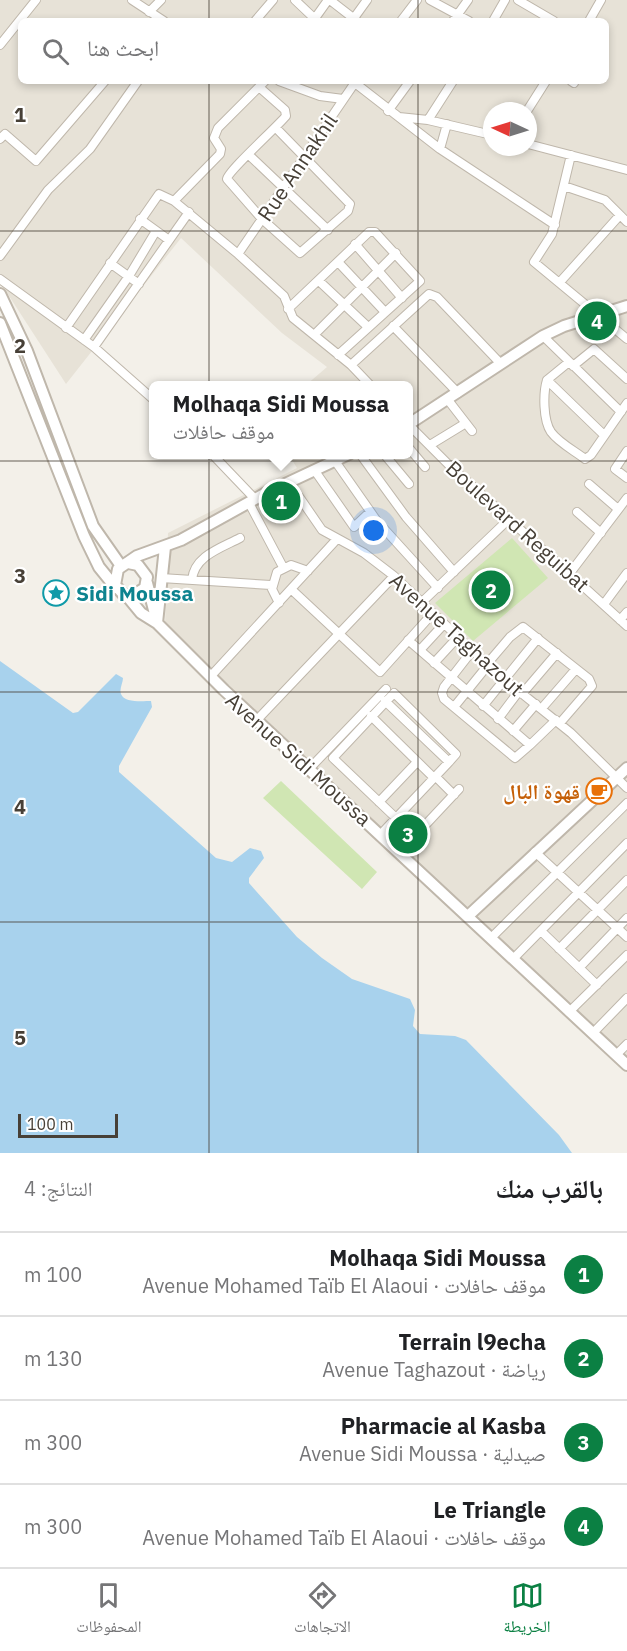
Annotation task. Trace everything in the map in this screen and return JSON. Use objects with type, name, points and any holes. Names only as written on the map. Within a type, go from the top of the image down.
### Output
[{"type":"street","points":[[22,18],[36,0]]},
{"type":"street","points":[[132,0],[150,16],[161,0]]},
{"type":"street","points":[[258,18],[273,0]]},
{"type":"street","points":[[295,0],[312,18]]},
{"type":"street","points":[[316,18],[329,0],[353,18]]},
{"type":"street","points":[[357,18],[367,0]]},
{"type":"street","points":[[403,18],[417,0]]},
{"type":"street","points":[[430,0],[456,18],[468,0]]},
{"type":"street","points":[[495,18],[505,0]]},
{"type":"street","points":[[518,0],[549,18]]},
{"type":"street","points":[[591,18],[600,0]]},
{"type":"street","points":[[0,45],[18,22]]},
{"type":"street","points":[[0,139],[5,134],[36,161],[102,84]]},
{"type":"street","points":[[0,256],[48,190],[90,149],[136,84]]},
{"type":"street","points":[[174,201],[220,154],[215,134],[262,84],[286,112],[276,128],[234,167],[227,179],[262,219],[298,253],[348,211],[350,204],[276,128]]},
{"type":"street","points":[[287,84],[320,96],[343,99]]},
{"type":"street","name":"Rue Annakhil","points":[[238,254],[354,84]]},
{"type":"street","points":[[357,84],[388,111],[440,149],[555,225]]},
{"type":"street","points":[[388,111],[408,84]]},
{"type":"street","points":[[428,120],[451,84]]},
{"type":"street","points":[[533,102],[544,84]]},
{"type":"street","points":[[397,117],[428,120],[483,133]]},
{"type":"street","points":[[440,149],[447,124]]},
{"type":"street","points":[[537,147],[627,170]]},
{"type":"street","points":[[249,155],[327,230]]},
{"type":"street","points":[[571,156],[551,239],[541,252],[536,265],[601,314],[627,339]]},
{"type":"street","points":[[564,186],[605,200],[627,222]]},
{"type":"street","points":[[66,328],[140,219],[160,194],[189,212],[238,254],[284,297],[293,318],[351,365],[366,381]]},
{"type":"street","points":[[94,347],[189,212]]},
{"type":"street","points":[[560,282],[620,215]]},
{"type":"street","points":[[140,219],[169,240]]},
{"type":"street","points":[[84,340],[129,276],[156,231]]},
{"type":"street","points":[[288,309],[355,244],[373,231],[420,281],[338,355]]},
{"type":"street","points":[[355,244],[402,298]]},
{"type":"street","points":[[314,335],[396,253]]},
{"type":"street","points":[[338,262],[385,312]]},
{"type":"street","points":[[111,263],[139,284]]},
{"type":"street","points":[[0,279],[94,347],[149,396]]},
{"type":"street","points":[[319,281],[368,327]]},
{"type":"street","points":[[0,294],[27,351],[96,561],[117,589],[127,596],[138,595],[165,547]]},
{"type":"street","points":[[351,365],[425,295],[432,294],[501,364]]},
{"type":"street","points":[[413,421],[543,336],[564,326],[627,306]]},
{"type":"street","points":[[0,323],[73,492],[98,537],[124,565],[142,568],[157,623]]},
{"type":"street","points":[[393,326],[458,393]]},
{"type":"street","points":[[543,336],[621,412]]},
{"type":"street","points":[[627,379],[594,349],[547,380],[545,397],[552,433],[586,459],[627,403]]},
{"type":"street","points":[[547,380],[604,435]]},
{"type":"street","points":[[430,445],[469,427],[448,400]]},
{"type":"street","name":"Boulevard Reguibat","points":[[413,429],[627,626]]},
{"type":"street","points":[[627,450],[615,469],[627,478]]},
{"type":"street","points":[[413,454],[425,467]]},
{"type":"street","points":[[216,459],[252,501],[283,567]]},
{"type":"street","points":[[117,589],[114,577],[124,565],[144,552],[165,547],[339,459]]},
{"type":"street","points":[[364,459],[406,517],[454,572]]},
{"type":"street","points":[[388,459],[409,484]]},
{"type":"street","points":[[335,461],[370,512],[438,588]]},
{"type":"street","points":[[315,471],[354,526],[370,512]]},
{"type":"street","name":"Avenue Taghazout","points":[[289,483],[318,526],[364,553],[394,576],[487,665],[558,722],[627,788]]},
{"type":"street","points":[[588,484],[618,509]]},
{"type":"street","points":[[570,573],[627,498]]},
{"type":"street","points":[[578,512],[601,533]]},
{"type":"street","points":[[421,603],[509,519]]},
{"type":"street","points":[[192,580],[194,568],[200,561],[240,538]]},
{"type":"street","points":[[210,677],[337,539]]},
{"type":"street","points":[[157,623],[165,547]]},
{"type":"street","points":[[279,603],[274,597],[272,585],[274,576],[283,567],[298,565],[308,571]]},
{"type":"street","points":[[604,604],[627,573]]},
{"type":"street","points":[[256,721],[394,576]]},
{"type":"street","points":[[161,578],[272,585]]},
{"type":"street","points":[[292,590],[380,672],[433,613]]},
{"type":"street","name":"Avenue Sidi Moussa","points":[[127,596],[141,613],[157,623],[256,721],[381,834],[627,1065]]},
{"type":"street","points":[[620,620],[627,612]]},
{"type":"street","points":[[420,651],[444,624]]},
{"type":"street","points":[[454,707],[520,628],[526,628],[589,679],[592,686],[558,722],[515,758],[454,707],[442,694],[450,677],[472,651]]},
{"type":"street","points":[[434,663],[458,637]]},
{"type":"street","points":[[483,706],[538,638]]},
{"type":"street","points":[[408,640],[530,745]]},
{"type":"street","points":[[498,718],[557,653]]},
{"type":"street","points":[[513,731],[576,669]]},
{"type":"street","points":[[309,769],[386,689]]},
{"type":"street","points":[[381,834],[456,755],[455,750],[394,693],[333,758],[396,818]]},
{"type":"street","points":[[385,701],[449,762]]},
{"type":"street","points":[[371,716],[417,762],[457,792],[400,852]]},
{"type":"street","points":[[379,802],[417,762]]},
{"type":"street","points":[[468,916],[627,768]]},
{"type":"street","points":[[491,938],[627,803]]},
{"type":"street","points":[[513,959],[627,843]]},
{"type":"street","points":[[535,852],[627,937]]},
{"type":"street","points":[[559,949],[627,880]]},
{"type":"street","points":[[579,968],[627,918]]},
{"type":"street","points":[[541,931],[597,986]]},
{"type":"street","points":[[569,1012],[627,955]]},
{"type":"street","points":[[593,1033],[627,998]]},
{"type":"street","points":[[616,1055],[627,1044]]},
{"type":"shaded area","points":[[0,0],[627,0],[627,1064],[219,684],[165,625],[168,533],[297,468],[291,459],[413,459],[413,381],[311,381],[327,367],[282,333],[181,238],[66,384],[0,282]]},
{"type":"green space","points":[[512,538],[548,578],[473,641],[435,603]]},
{"type":"green space","points":[[281,781],[377,872],[362,889],[263,798]]},
{"type":"water","points":[[0,661],[73,713],[78,712],[116,674],[123,678],[120,690],[123,697],[134,701],[151,701],[152,707],[119,766],[119,772],[216,858],[232,862],[250,848],[261,851],[264,858],[249,878],[249,883],[297,937],[352,979],[410,999],[415,1010],[413,1026],[420,1034],[455,1036],[466,1040],[559,1135],[572,1153],[0,1153]]},
{"type":"place","name":"Le Triangle","points":[[597,321]]},
{"type":"place","name":"Molhaqa Sidi Moussa","points":[[281,501]]},
{"type":"place","name":"Terrain l9echa","points":[[491,590]]},
{"type":"place","name":"Sidi Moussa","points":[[56,593]]},
{"type":"place","name":"قهوة البال","points":[[599,791]]},
{"type":"place","name":"Pharmacie al Kasba","points":[[408,834]]}]
